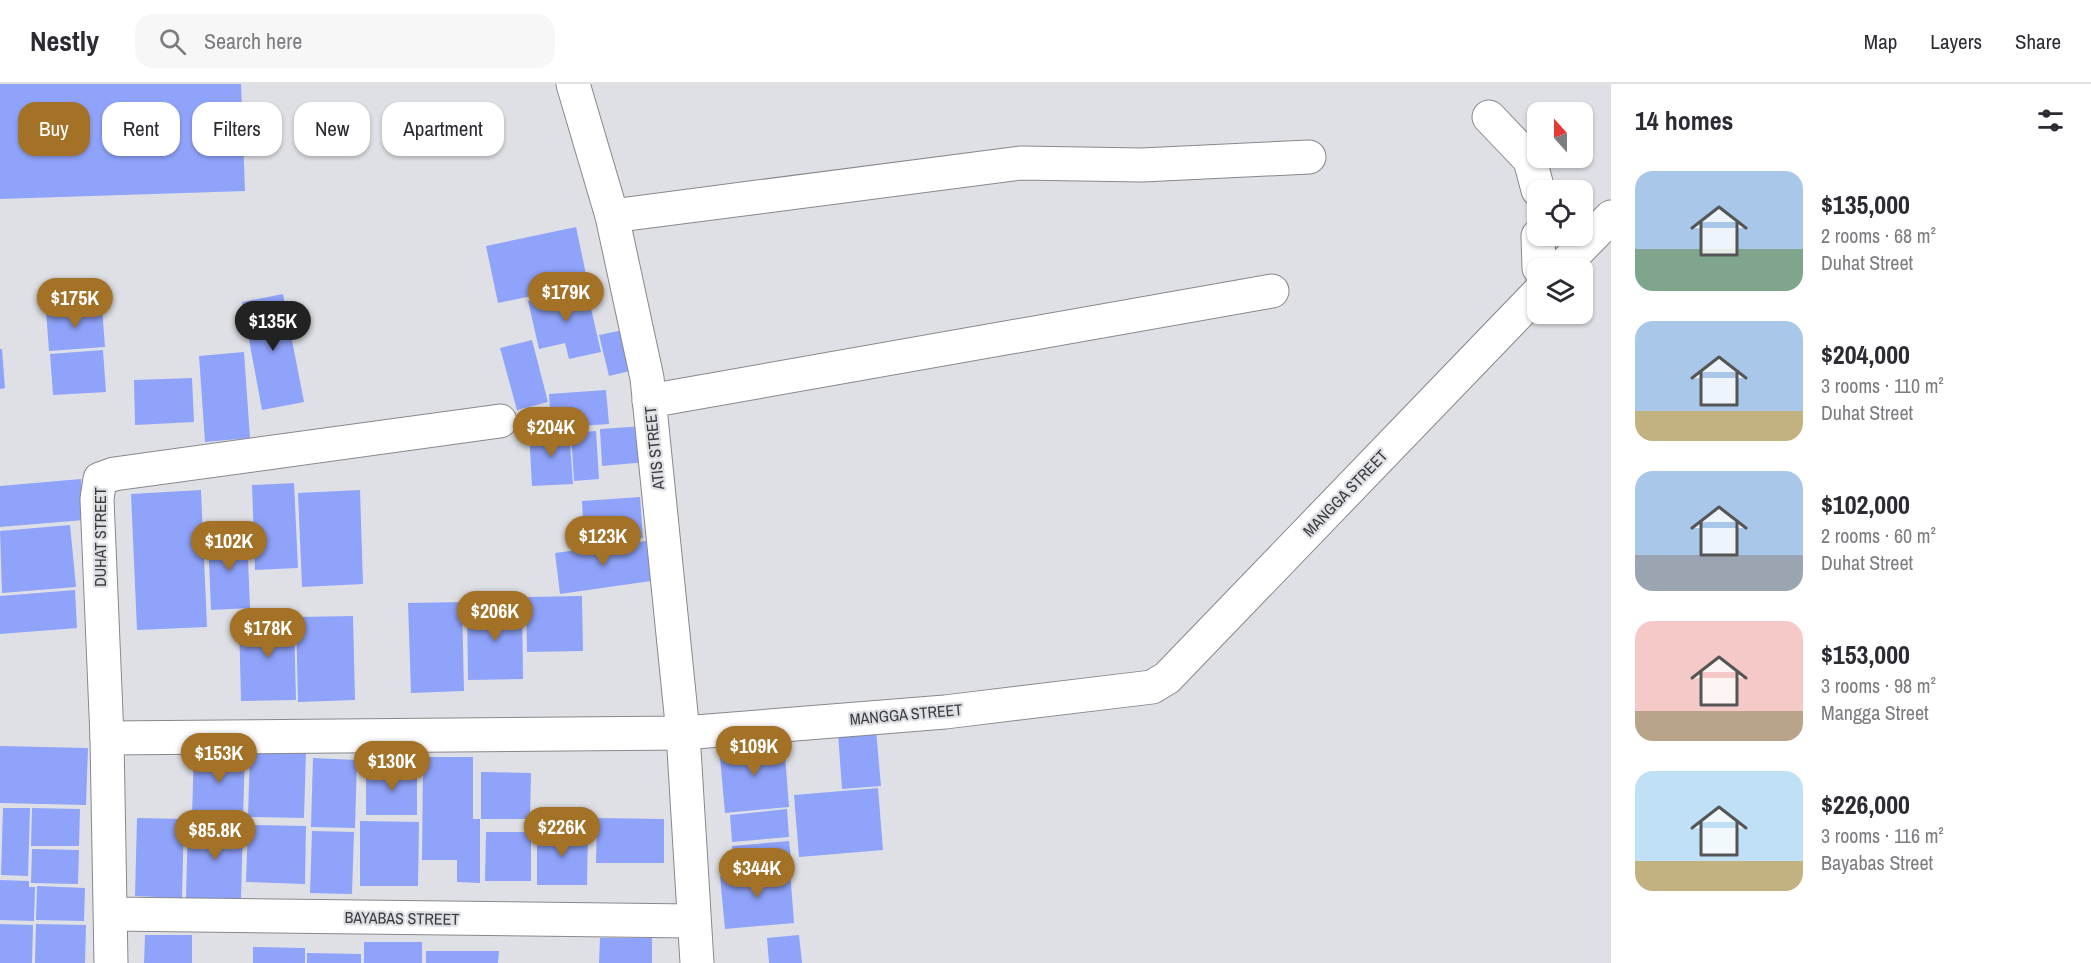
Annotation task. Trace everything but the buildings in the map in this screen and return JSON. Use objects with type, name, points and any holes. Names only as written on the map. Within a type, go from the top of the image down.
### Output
[{"type":"street","name":"ATIS STREET","points":[[573,84],[612,216],[647,378],[683,733],[697,963]]},
{"type":"street","points":[[1489,117],[1530,160],[1535,180]]},
{"type":"street","points":[[612,216],[1020,163],[1142,165],[1310,157]]},
{"type":"street","points":[[1571,258],[1611,217]]},
{"type":"street","points":[[649,401],[1272,291]]},
{"type":"street","name":"MANGGA STREET","points":[[107,738],[683,733],[945,712],[1152,687],[1167,678],[1527,304]]},
{"type":"street","name":"DUHAT STREET","points":[[111,963],[107,738],[97,499],[100,479],[114,474],[500,421]]},
{"type":"street","name":"BAYABAS STREET","points":[[111,914],[693,921]]}]
